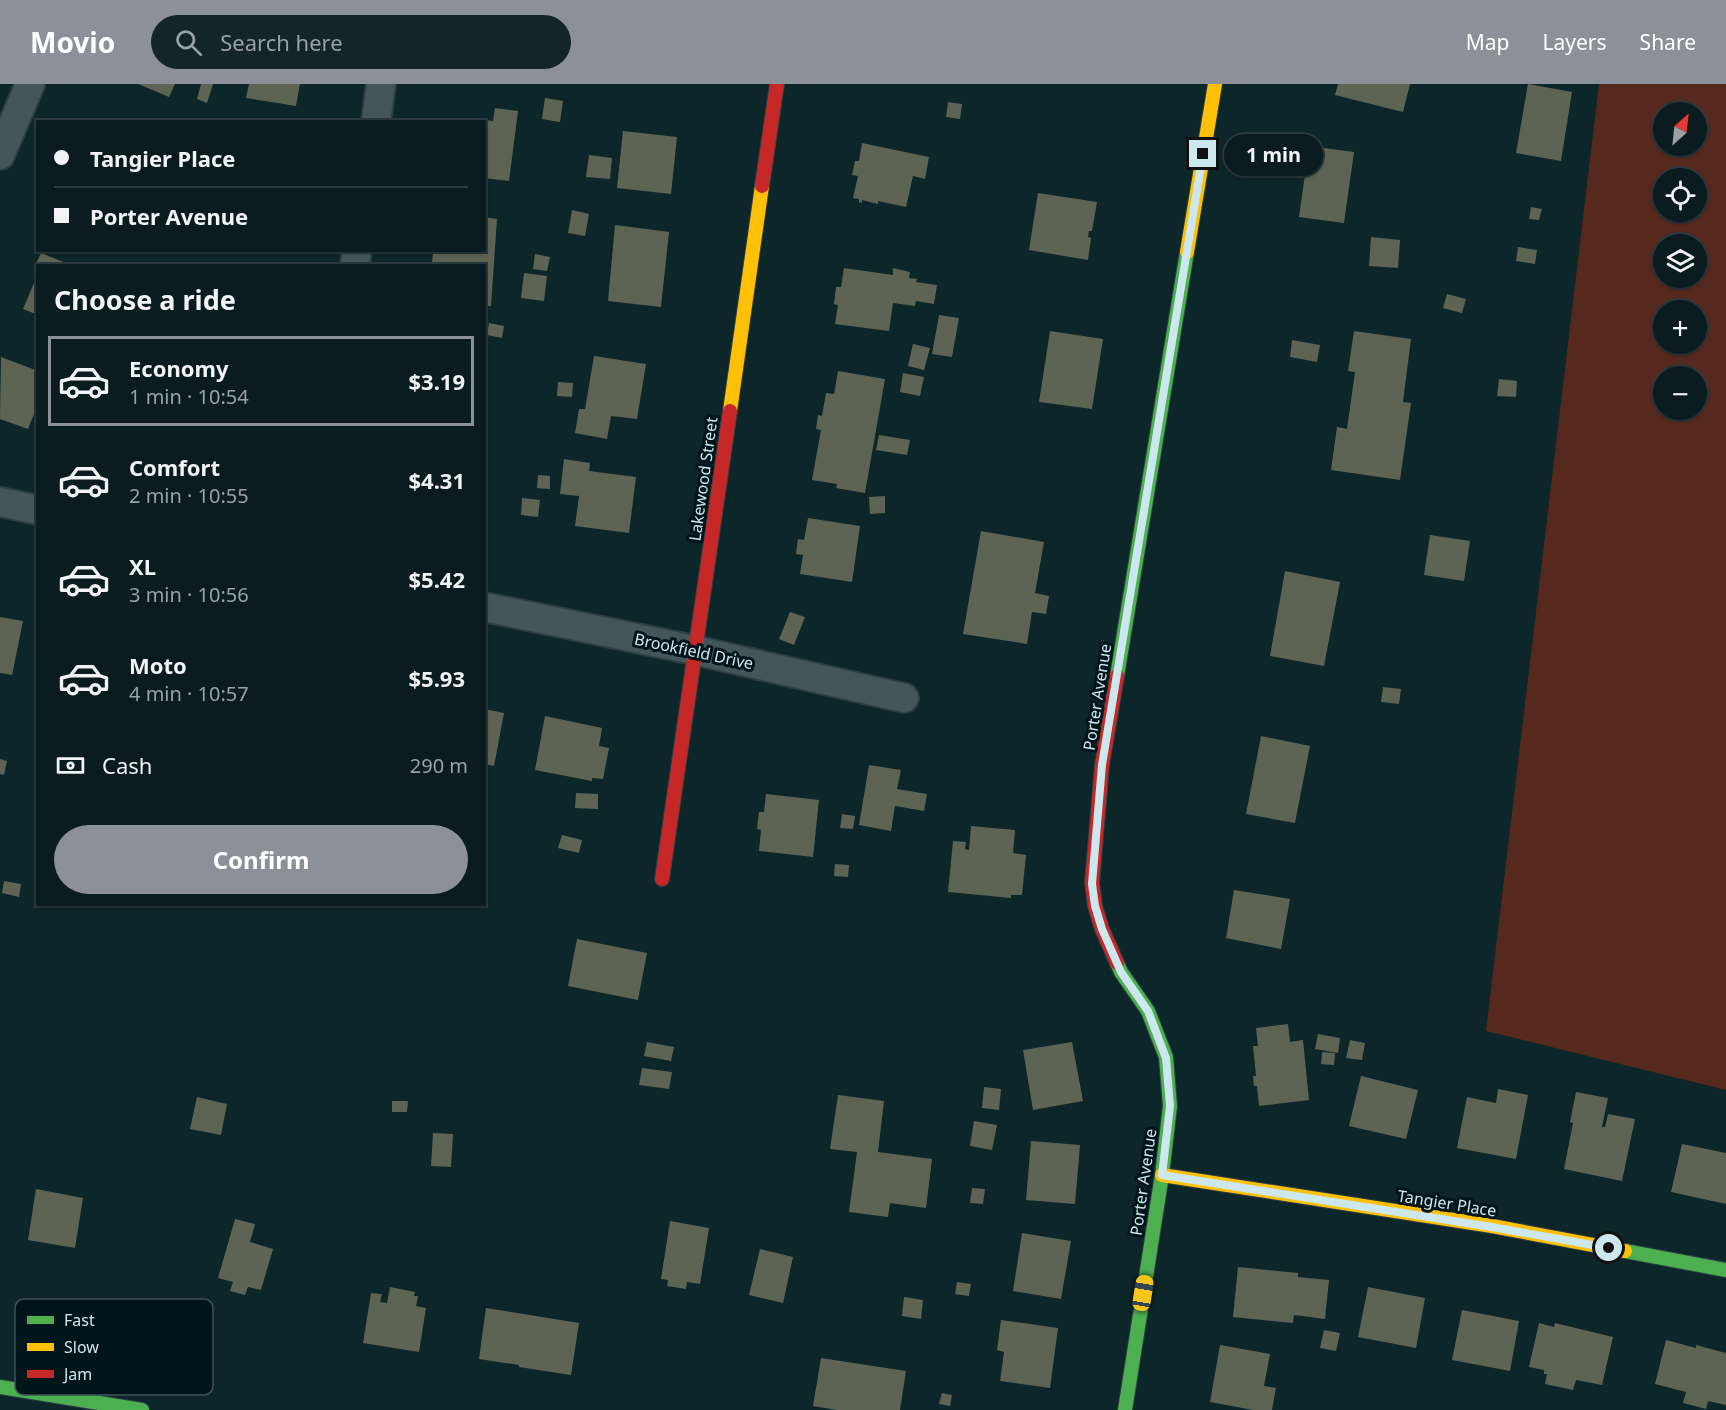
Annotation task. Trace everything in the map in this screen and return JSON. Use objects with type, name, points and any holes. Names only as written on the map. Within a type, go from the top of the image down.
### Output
[{"type":"street","points":[[0,155],[30,84]]},
{"type":"street","points":[[376,120],[381,84]]},
{"type":"street","name":"Lakewood Street","points":[[662,879],[777,84]]},
{"type":"street","name":"Porter Avenue","points":[[1125,1410],[1162,1175],[1170,1106],[1166,1058],[1148,1011],[1121,972],[1102,929],[1095,906],[1092,884],[1102,765],[1215,84]]},
{"type":"street","points":[[0,502],[36,510]]},
{"type":"street","name":"Brookfield Drive","points":[[486,607],[694,650],[904,698]]},
{"type":"street","name":"Tangier Place","points":[[1162,1175],[1492,1227],[1726,1270]]},
{"type":"street","points":[[0,1387],[15,1389]]},
{"type":"street","points":[[49,1395],[142,1410]]},
{"type":"shaded area","points":[[1599,84],[1726,84],[1726,1090],[1486,1031]]},
{"type":"building","points":[[138,84],[175,84],[169,97]]},
{"type":"building","points":[[201,84],[213,84],[207,103],[197,99]]},
{"type":"building","points":[[249,84],[300,84],[296,106],[246,98]]},
{"type":"building","points":[[1338,84],[1410,84],[1403,112],[1335,95]]},
{"type":"building","points":[[1528,84],[1572,92],[1561,161],[1516,153]]},
{"type":"building","points":[[545,98],[563,101],[560,122],[542,119]]},
{"type":"building","points":[[948,102],[962,104],[960,119],[946,117]]},
{"type":"building","points":[[495,108],[518,111],[509,181],[486,178],[486,120],[493,121]]},
{"type":"building","points":[[623,131],[677,137],[671,194],[617,188]]},
{"type":"building","points":[[862,143],[929,157],[925,179],[913,176],[906,207],[878,201],[878,204],[862,200],[862,203],[859,199],[853,198],[858,176],[852,175],[855,161],[859,161]]},
{"type":"building","points":[[1309,146],[1354,152],[1344,223],[1299,217]]},
{"type":"building","points":[[589,155],[612,158],[610,179],[586,177]]},
{"type":"building","points":[[1038,193],[1097,202],[1092,231],[1089,231],[1088,237],[1091,238],[1088,260],[1029,250]]},
{"type":"building","points":[[1531,207],[1542,209],[1539,220],[1529,219]]},
{"type":"building","points":[[572,210],[589,214],[585,236],[568,233]]},
{"type":"building","points":[[486,217],[497,219],[491,306],[486,306],[486,264],[432,264],[433,252],[486,252]]},
{"type":"building","points":[[615,225],[669,232],[661,307],[608,301]]},
{"type":"building","points":[[1371,237],[1400,240],[1398,268],[1369,266]]},
{"type":"building","points":[[1518,247],[1537,250],[1535,264],[1516,261]]},
{"type":"building","points":[[41,253],[68,264],[36,264]]},
{"type":"building","points":[[535,254],[550,257],[547,271],[533,269]]},
{"type":"building","points":[[844,268],[893,275],[893,268],[910,272],[909,278],[917,279],[916,282],[937,285],[934,304],[916,301],[915,306],[893,303],[889,331],[835,324],[838,305],[834,304],[836,287],[841,287]]},
{"type":"building","points":[[524,273],[547,276],[544,301],[521,298]]},
{"type":"building","points":[[36,278],[36,314],[23,309]]},
{"type":"building","points":[[1447,294],[1466,299],[1462,313],[1443,308]]},
{"type":"building","points":[[939,315],[959,318],[952,357],[932,354]]},
{"type":"building","points":[[489,323],[504,326],[502,338],[487,335]]},
{"type":"building","points":[[1050,331],[1103,339],[1092,409],[1039,402]]},
{"type":"building","points":[[1354,331],[1411,339],[1403,402],[1411,403],[1400,480],[1331,470],[1337,427],[1347,429],[1355,372],[1348,371]]},
{"type":"building","points":[[1292,340],[1320,345],[1317,362],[1290,357]]},
{"type":"building","points":[[913,344],[930,348],[924,370],[908,366]]},
{"type":"building","points":[[594,356],[646,364],[637,419],[611,416],[607,439],[575,433],[579,409],[585,409]]},
{"type":"building","points":[[1,357],[36,370],[36,409],[28,429],[0,419]]},
{"type":"building","points":[[838,371],[885,379],[865,493],[836,488],[837,484],[812,480],[821,430],[816,429],[818,415],[822,416],[826,393],[834,394]]},
{"type":"building","points":[[903,373],[924,377],[920,396],[900,392]]},
{"type":"building","points":[[1499,379],[1517,381],[1516,397],[1497,396]]},
{"type":"building","points":[[558,382],[573,383],[572,397],[557,396]]},
{"type":"building","points":[[879,435],[910,440],[907,455],[876,450]]},
{"type":"building","points":[[564,459],[590,463],[589,471],[636,477],[629,533],[575,526],[579,496],[560,494]]},
{"type":"building","points":[[538,475],[550,476],[550,489],[537,488]]},
{"type":"building","points":[[885,496],[885,513],[870,514],[869,497]]},
{"type":"building","points":[[522,498],[540,500],[538,517],[521,515]]},
{"type":"building","points":[[808,518],[860,526],[852,582],[800,574],[803,555],[796,554],[798,539],[804,540]]},
{"type":"building","points":[[981,531],[1044,542],[1035,593],[1049,596],[1046,614],[1032,612],[1027,644],[963,634]]},
{"type":"building","points":[[1430,535],[1470,541],[1464,581],[1424,575]]},
{"type":"building","points":[[1285,571],[1340,582],[1324,666],[1270,656]]},
{"type":"building","points":[[790,612],[805,617],[794,645],[779,639]]},
{"type":"building","points":[[0,617],[23,621],[12,675],[0,673]]},
{"type":"building","points":[[1383,687],[1401,689],[1399,704],[1381,702]]},
{"type":"building","points":[[486,709],[504,713],[494,766],[486,764]]},
{"type":"building","points":[[545,716],[602,728],[599,746],[609,748],[603,779],[592,778],[592,781],[535,770]]},
{"type":"building","points":[[1261,736],[1310,746],[1295,823],[1246,814]]},
{"type":"building","points":[[0,759],[7,761],[4,775],[0,774]]},
{"type":"building","points":[[869,765],[901,770],[897,789],[927,794],[924,811],[895,806],[891,831],[859,825]]},
{"type":"building","points":[[576,793],[598,794],[598,809],[575,808]]},
{"type":"building","points":[[766,794],[819,800],[813,857],[759,851],[761,830],[757,829],[759,812],[764,812]]},
{"type":"building","points":[[842,814],[855,816],[853,829],[840,828]]},
{"type":"building","points":[[971,826],[1015,830],[1013,853],[1026,855],[1022,895],[1011,895],[1011,898],[948,892],[953,841],[966,842],[965,849],[969,850]]},
{"type":"building","points":[[562,835],[582,840],[579,853],[558,848]]},
{"type":"building","points":[[835,864],[849,865],[848,877],[834,876]]},
{"type":"building","points":[[4,881],[21,884],[19,897],[2,893]]},
{"type":"building","points":[[1234,890],[1290,899],[1281,949],[1226,938]]},
{"type":"building","points":[[577,939],[647,953],[638,1000],[568,986]]},
{"type":"building","points":[[1288,1024],[1290,1042],[1303,1040],[1309,1100],[1259,1106],[1257,1086],[1254,1086],[1253,1076],[1256,1076],[1253,1046],[1258,1046],[1256,1028]]},
{"type":"building","points":[[1318,1034],[1340,1038],[1338,1053],[1315,1049]]},
{"type":"building","points":[[1350,1040],[1365,1043],[1362,1060],[1346,1058]]},
{"type":"building","points":[[647,1042],[674,1047],[671,1061],[644,1056]]},
{"type":"building","points":[[1072,1042],[1083,1101],[1033,1110],[1023,1050]]},
{"type":"building","points":[[1322,1052],[1335,1053],[1334,1065],[1321,1064]]},
{"type":"building","points":[[642,1068],[672,1072],[669,1089],[639,1085]]},
{"type":"building","points":[[1361,1076],[1418,1090],[1406,1139],[1349,1126]]},
{"type":"building","points":[[984,1087],[1001,1089],[999,1110],[982,1108]]},
{"type":"building","points":[[1498,1089],[1528,1095],[1516,1159],[1457,1148],[1467,1097],[1496,1103]]},
{"type":"building","points":[[1576,1092],[1608,1098],[1602,1127],[1605,1127],[1608,1114],[1635,1119],[1622,1181],[1564,1169],[1573,1123],[1570,1122]]},
{"type":"building","points":[[838,1095],[884,1101],[878,1152],[932,1159],[926,1208],[890,1203],[888,1217],[849,1212],[857,1152],[830,1149]]},
{"type":"building","points":[[197,1097],[227,1104],[221,1135],[190,1129]]},
{"type":"building","points":[[392,1101],[408,1101],[407,1112],[392,1112]]},
{"type":"building","points":[[974,1121],[997,1125],[992,1150],[970,1146]]},
{"type":"building","points":[[433,1133],[453,1134],[451,1167],[431,1166]]},
{"type":"building","points":[[1031,1141],[1080,1145],[1075,1204],[1026,1200]]},
{"type":"building","points":[[1682,1144],[1726,1153],[1726,1204],[1671,1192]]},
{"type":"building","points":[[972,1188],[985,1189],[983,1204],[970,1203]]},
{"type":"building","points":[[36,1189],[83,1198],[75,1248],[28,1240]]},
{"type":"building","points":[[235,1219],[255,1224],[250,1242],[273,1249],[261,1290],[248,1287],[245,1295],[230,1291],[233,1282],[218,1278]]},
{"type":"building","points":[[670,1221],[709,1228],[700,1284],[687,1282],[686,1289],[667,1286],[668,1280],[661,1279]]},
{"type":"building","points":[[1022,1233],[1071,1241],[1061,1299],[1013,1291]]},
{"type":"building","points":[[760,1249],[793,1257],[783,1303],[749,1295]]},
{"type":"building","points":[[1238,1267],[1298,1273],[1298,1277],[1329,1280],[1325,1319],[1294,1315],[1293,1323],[1233,1317]]},
{"type":"building","points":[[957,1282],[971,1284],[969,1296],[955,1294]]},
{"type":"building","points":[[390,1287],[415,1292],[414,1296],[418,1296],[416,1306],[426,1308],[419,1352],[363,1343],[371,1293],[382,1294],[380,1302],[387,1303]]},
{"type":"building","points":[[1368,1287],[1425,1298],[1416,1348],[1358,1337]]},
{"type":"building","points":[[904,1297],[923,1300],[921,1319],[902,1316]]},
{"type":"building","points":[[486,1308],[579,1323],[571,1375],[479,1359]]},
{"type":"building","points":[[1462,1310],[1519,1321],[1510,1371],[1452,1360]]},
{"type":"building","points":[[1001,1320],[1058,1328],[1050,1388],[1000,1381],[1004,1352],[997,1350]]},
{"type":"building","points":[[1539,1323],[1554,1327],[1555,1323],[1613,1337],[1602,1385],[1576,1380],[1573,1390],[1545,1384],[1547,1374],[1544,1374],[1544,1370],[1529,1367]]},
{"type":"building","points":[[1324,1330],[1340,1333],[1336,1351],[1320,1348]]},
{"type":"building","points":[[1666,1340],[1726,1353],[1726,1405],[1708,1401],[1706,1409],[1683,1403],[1686,1392],[1655,1384]]},
{"type":"building","points":[[1220,1345],[1270,1354],[1264,1386],[1276,1388],[1272,1410],[1253,1410],[1210,1402]]},
{"type":"building","points":[[821,1358],[906,1371],[900,1410],[837,1410],[813,1406]]},
{"type":"building","points":[[942,1393],[952,1395],[950,1406],[939,1404]]},
{"type":"traffic: fast","points":[[1117,676],[1187,252]]},
{"type":"traffic: fast","points":[[1117,963],[1148,1011],[1166,1057],[1170,1106],[1162,1175],[1125,1410]]},
{"type":"traffic: fast","points":[[1625,1251],[1726,1270]]},
{"type":"traffic: fast","points":[[0,1387],[15,1389]]},
{"type":"traffic: fast","points":[[49,1395],[142,1410]]},
{"type":"traffic: slow","points":[[1187,252],[1215,84]]},
{"type":"traffic: slow","points":[[730,411],[762,186]]},
{"type":"traffic: slow","points":[[1162,1175],[1492,1226],[1625,1251]]},
{"type":"traffic: jam","points":[[762,186],[777,84]]},
{"type":"traffic: jam","points":[[662,879],[730,411]]},
{"type":"traffic: jam","points":[[1117,676],[1102,765],[1092,883],[1095,906],[1102,929],[1117,963]]},
{"type":"route","points":[[1203,154],[1102,765],[1092,884],[1095,906],[1102,929],[1121,972],[1148,1011],[1166,1058],[1170,1106],[1162,1175],[1492,1227],[1609,1248]]}]
